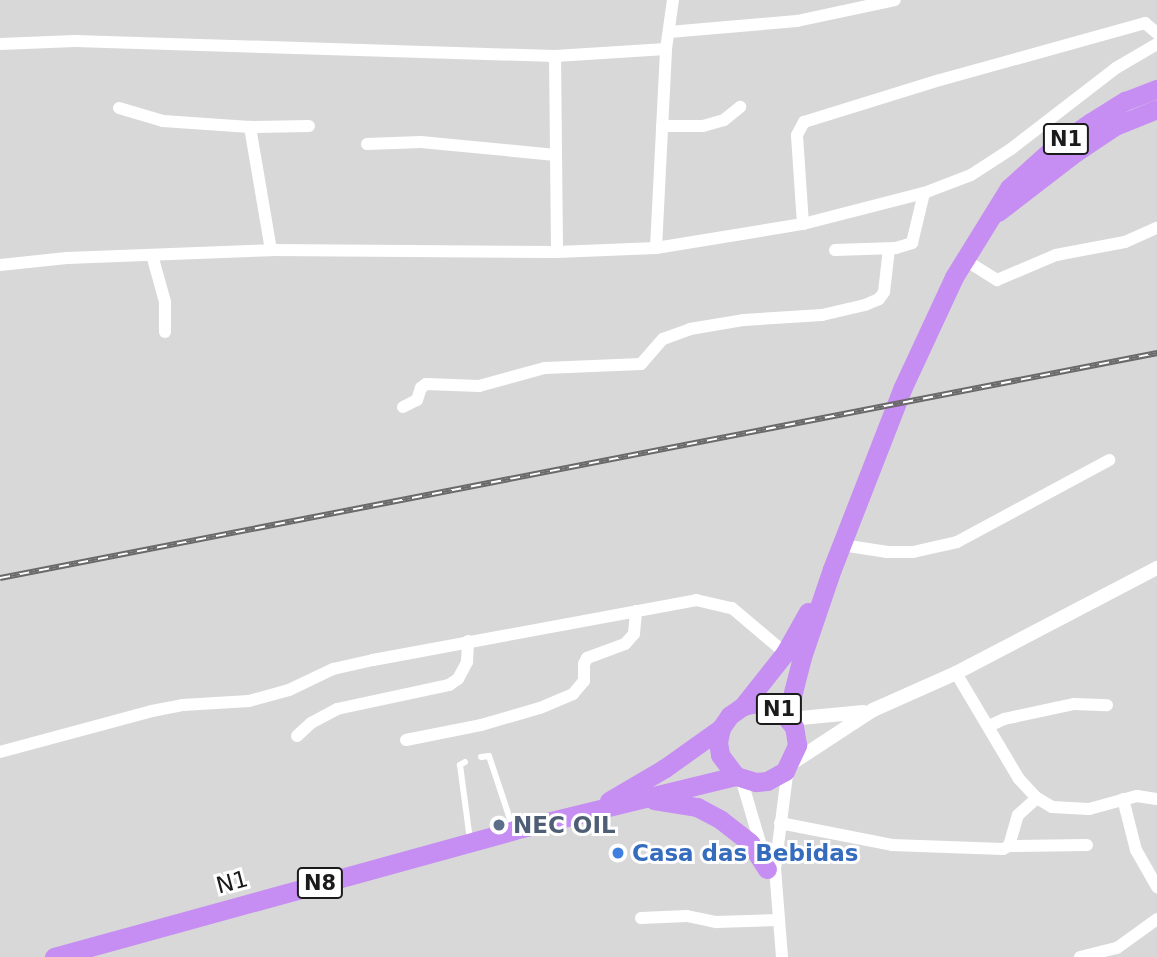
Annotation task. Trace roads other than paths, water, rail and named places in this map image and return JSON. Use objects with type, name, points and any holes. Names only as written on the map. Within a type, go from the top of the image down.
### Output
[{"type":"highway","name":"N1","points":[[790,765],[797,745],[788,717],[802,657],[832,569],[932,318],[1009,188],[1051,150],[1125,101],[1157,89]]},
{"type":"highway","name":"N1","points":[[995,214],[1115,126],[1157,109]]},
{"type":"highway","name":"N1","points":[[54,957],[514,830],[587,815],[665,768],[721,728],[730,715],[743,706],[785,653],[832,569]]},
{"type":"highway","name":"N1","points":[[743,706],[769,704],[788,717]]},
{"type":"highway","name":"N1","points":[[721,728],[720,755],[738,777]]},
{"type":"highway","points":[[587,815],[644,798],[738,777],[767,781],[790,765]]},
{"type":"highway","points":[[644,798],[697,807],[721,820],[750,843],[767,869]]},
{"type":"street","points":[[656,248],[666,49],[673,0]]},
{"type":"street","points":[[669,32],[797,21],[895,0]]},
{"type":"street","points":[[803,225],[797,135],[804,122],[1144,23],[1157,33]]},
{"type":"street","points":[[0,44],[75,41],[555,56],[666,49]]},
{"type":"street","points":[[0,265],[271,250],[557,252],[656,248],[803,225],[924,193],[986,166],[1116,68],[1157,44]]},
{"type":"street","points":[[555,56],[557,252]]},
{"type":"street","points":[[662,126],[703,126],[724,120],[740,107]]},
{"type":"street","points":[[119,108],[163,121],[250,127],[309,126]]},
{"type":"street","points":[[250,127],[271,250]]},
{"type":"street","points":[[367,144],[421,142],[555,155]]},
{"type":"street","points":[[835,250],[889,248],[912,243],[924,193]]},
{"type":"street","points":[[965,260],[997,280],[1056,255],[1125,242],[1157,228]]},
{"type":"street","points":[[403,407],[417,400],[421,388],[426,384],[479,386],[545,368],[579,364],[641,364],[663,339],[690,329],[744,320],[822,315],[865,305],[878,299],[884,292],[889,248]]},
{"type":"street","points":[[152,255],[166,302],[165,332]]},
{"type":"street","points":[[842,545],[887,552],[914,552],[957,542],[1109,460]]},
{"type":"street","points":[[774,890],[780,823],[790,765],[873,710],[956,673],[1157,568]]},
{"type":"street","points":[[0,751],[152,711],[183,705],[248,701],[289,690],[333,669],[468,641],[696,600],[732,608],[785,653]]},
{"type":"street","points":[[406,740],[481,725],[540,708],[573,694],[584,681],[584,664],[587,658],[625,644],[634,634],[636,611]]},
{"type":"street","points":[[297,736],[311,723],[337,709],[449,685],[458,679],[467,662],[468,641]]},
{"type":"street","points":[[956,673],[1019,779],[1037,798],[1052,807],[1089,809],[1137,796],[1157,799]]},
{"type":"street","points":[[989,726],[1004,719],[1073,704],[1107,705]]},
{"type":"street","points":[[788,717],[873,710]]},
{"type":"street","points":[[738,777],[774,890],[782,957]]},
{"type":"street","points":[[1009,846],[1018,814],[1037,798]]},
{"type":"street","points":[[1123,799],[1136,850],[1157,887]]},
{"type":"street","points":[[780,823],[892,845],[1003,849],[1009,846],[1087,845]]},
{"type":"street","points":[[641,918],[687,916],[716,922],[778,920]]},
{"type":"street","points":[[1080,957],[1117,948],[1157,919]]},
{"type":"lane","points":[[481,757],[489,756],[514,830]]},
{"type":"lane","points":[[465,762],[460,765],[470,842]]},
{"type":"railway","points":[[0,578],[1157,353]]},
{"type":"place","name":"NEC OIL","points":[[499,825]]},
{"type":"place","name":"Casa das Bebidas","points":[[618,853]]}]
